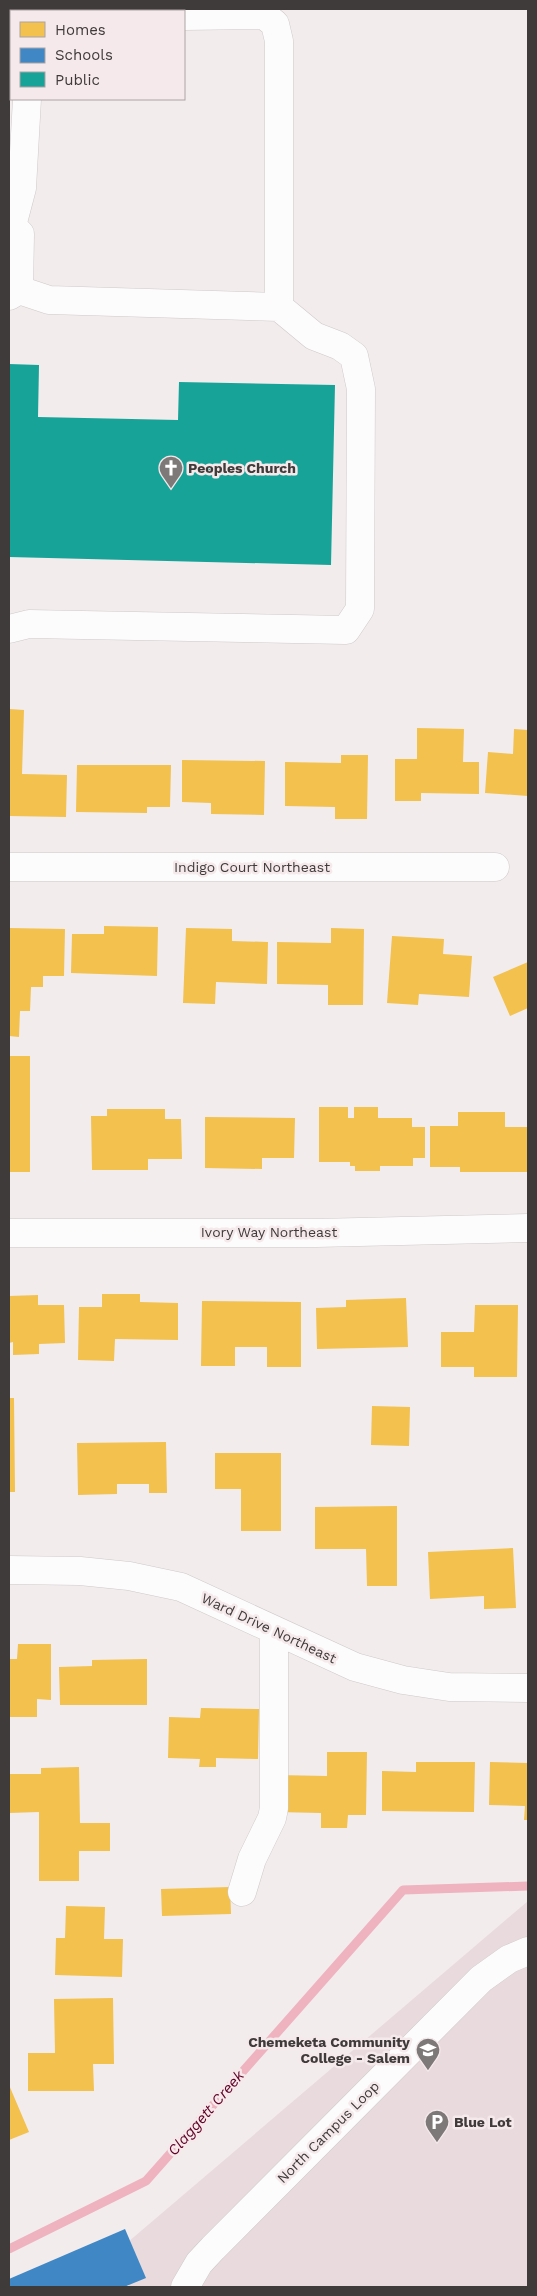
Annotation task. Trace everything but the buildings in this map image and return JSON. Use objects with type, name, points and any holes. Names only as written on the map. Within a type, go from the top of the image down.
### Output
[{"type":"street","points":[[185,16],[264,15],[275,24],[279,41],[279,307]]},
{"type":"street","points":[[9,629],[29,624],[346,630],[360,609],[361,390],[354,356],[340,346],[314,336],[279,307],[49,300],[14,293],[20,234],[10,226],[22,188],[26,100]]},
{"type":"street","name":"Indigo Court Northeast","points":[[9,867],[495,867]]},
{"type":"street","name":"Ivory Way Northeast","points":[[9,1232],[316,1232],[528,1228]]},
{"type":"street","name":"Ward Drive Northeast","points":[[9,1570],[80,1571],[130,1576],[181,1587],[355,1667],[403,1680],[449,1687],[528,1688]]},
{"type":"street","points":[[242,1892],[252,1859],[272,1818],[274,1808],[274,1631]]},
{"type":"street","name":"North Campus Loop","points":[[185,2287],[199,2263],[213,2248],[481,1979],[509,1959],[528,1951]]},
{"type":"shaded area","name":"Chemeketa Community College - Salem","points":[[528,1901],[528,2287],[129,2287],[128,2242]]},
{"type":"waterway","name":"Claggett Creek","points":[[9,2249],[146,2181],[403,1890],[528,1886]]},
{"type":"place","name":"Peoples Church","points":[[171,489]]},
{"type":"place","name":"Chemeketa Community College - Salem","points":[[428,2071]]},
{"type":"place","name":"Blue Lot","points":[[437,2143]]}]
